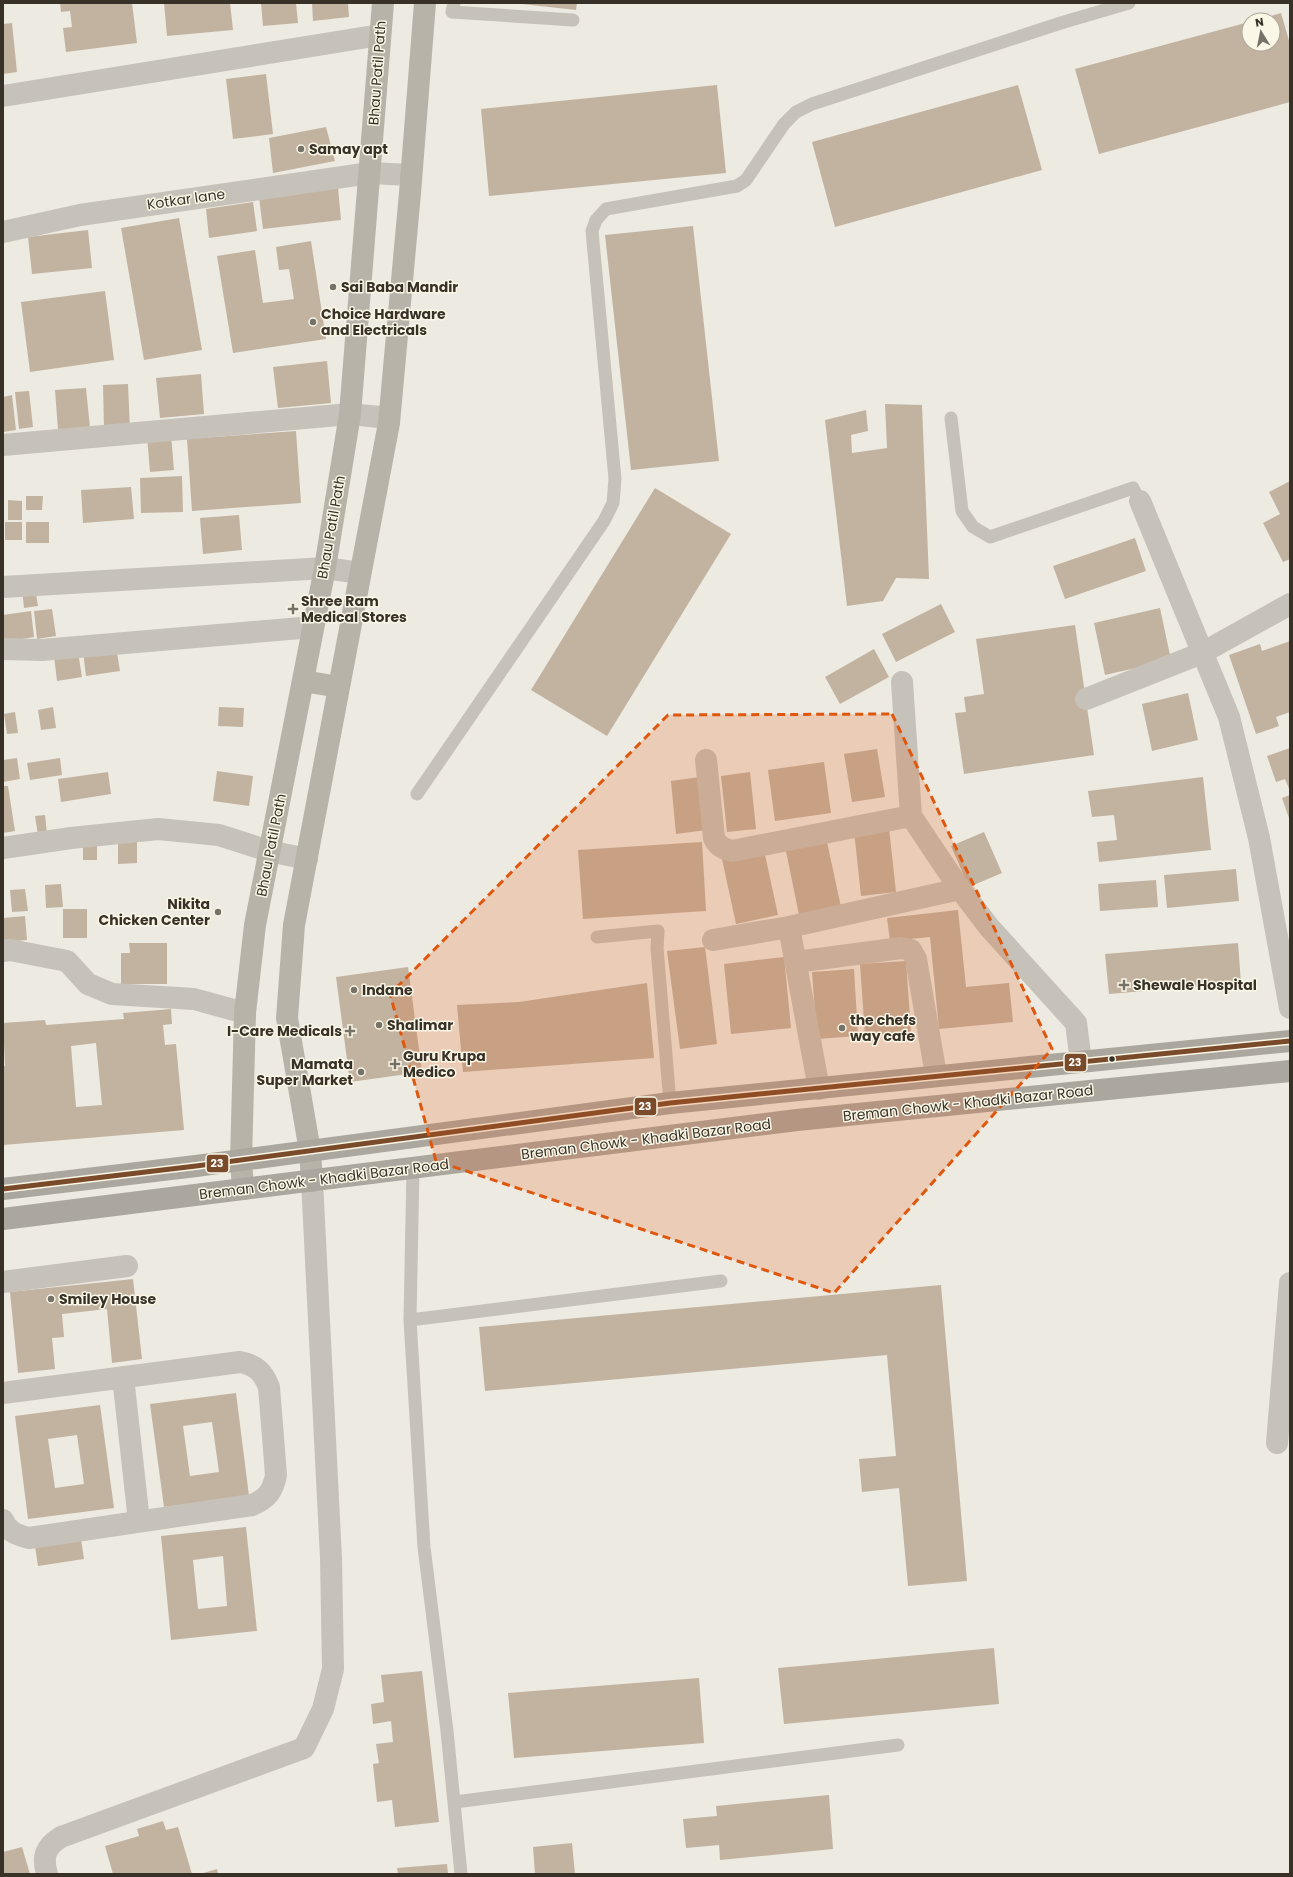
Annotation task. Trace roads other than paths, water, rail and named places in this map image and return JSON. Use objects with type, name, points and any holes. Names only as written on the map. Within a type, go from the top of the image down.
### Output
[{"type":"main road","name":"Bhau Patil Path","points":[[243,1189],[241,1160],[244,1014],[255,925],[325,568],[350,414],[383,3]]},
{"type":"main road","points":[[312,1181],[310,1151],[287,1018],[294,925],[389,418],[425,3]]},
{"type":"main road","points":[[303,681],[339,687]]},
{"type":"main road","name":"Breman Chowk - Khadki Bazar Road","points":[[3,1189],[241,1160],[670,1103],[936,1075],[1290,1041]]},
{"type":"main road","name":"Breman Chowk - Khadki Bazar Road","points":[[3,1219],[797,1120],[1290,1071]]},
{"type":"street","points":[[3,96],[380,35]]},
{"type":"street","name":"Kotkar lane","points":[[3,232],[80,215],[370,172],[411,175]]},
{"type":"street","points":[[3,446],[350,414],[389,418]]},
{"type":"street","points":[[1140,501],[1229,717],[1259,838],[1290,1008]]},
{"type":"street","points":[[3,587],[325,568],[360,573]]},
{"type":"street","points":[[1086,700],[1202,653],[1290,604]]},
{"type":"street","points":[[3,649],[42,650],[313,627]]},
{"type":"street","points":[[902,682],[911,816],[960,889],[989,927],[1076,1023],[1081,1062]]},
{"type":"street","points":[[706,760],[714,838],[720,847],[726,850],[732,851],[911,816]]},
{"type":"street","points":[[3,848],[71,838],[158,829],[219,836],[269,851],[306,859]]},
{"type":"street","points":[[713,940],[789,926],[960,889]]},
{"type":"street","points":[[789,926],[819,1088]]},
{"type":"street","points":[[796,962],[900,948],[911,950],[916,959],[936,1075]]},
{"type":"street","points":[[3,951],[10,950],[68,961],[88,984],[112,994],[194,999],[244,1014]]},
{"type":"street","points":[[47,1874],[44,1865],[46,1849],[57,1840],[304,1748],[323,1709],[333,1668],[331,1558],[312,1181]]},
{"type":"street","points":[[3,1282],[127,1266]]},
{"type":"street","points":[[1277,1443],[1290,1283]]},
{"type":"street","points":[[3,1393],[240,1362],[250,1364],[259,1369],[265,1377],[269,1387],[276,1475],[274,1485],[269,1495],[262,1501],[252,1505],[29,1538],[11,1532],[6,1527],[3,1520]]},
{"type":"street","points":[[123,1377],[139,1521]]},
{"type":"lane","points":[[454,3],[452,12],[573,20]]},
{"type":"lane","points":[[417,794],[604,521],[613,503],[615,480],[592,231],[600,214],[606,209],[737,186],[746,180],[784,124],[796,112],[812,104],[1122,4]]},
{"type":"lane","points":[[951,418],[962,512],[973,527],[990,537],[1132,488],[1140,501]]},
{"type":"lane","points":[[597,937],[658,931],[657,948],[670,1103]]},
{"type":"lane","points":[[413,1168],[410,1320],[424,1547],[455,1802],[461,1874]]},
{"type":"lane","points":[[410,1320],[721,1281]]},
{"type":"lane","points":[[455,1802],[898,1745]]},
{"type":"place","name":"Samay apt","points":[[301,149]]},
{"type":"place","name":"Sai Baba Mandir","points":[[333,287]]},
{"type":"place","name":"Choice Hardware and Electricals","points":[[313,322]]},
{"type":"place","name":"Shree Ram Medical Stores","points":[[293,609]]},
{"type":"place","name":"Nikita Chicken Center","points":[[218,912]]},
{"type":"place","name":"Shewale Hospital","points":[[1124,985]]},
{"type":"place","name":"Indane","points":[[354,990]]},
{"type":"place","name":"Shalimar","points":[[379,1025]]},
{"type":"place","name":"the chefs way cafe","points":[[842,1028]]},
{"type":"place","name":"I-Care Medicals","points":[[350,1031]]},
{"type":"place","name":"Guru Krupa Medico","points":[[395,1064]]},
{"type":"place","name":"Mamata Super Market","points":[[361,1072]]},
{"type":"place","name":"Smiley House","points":[[51,1299]]}]
